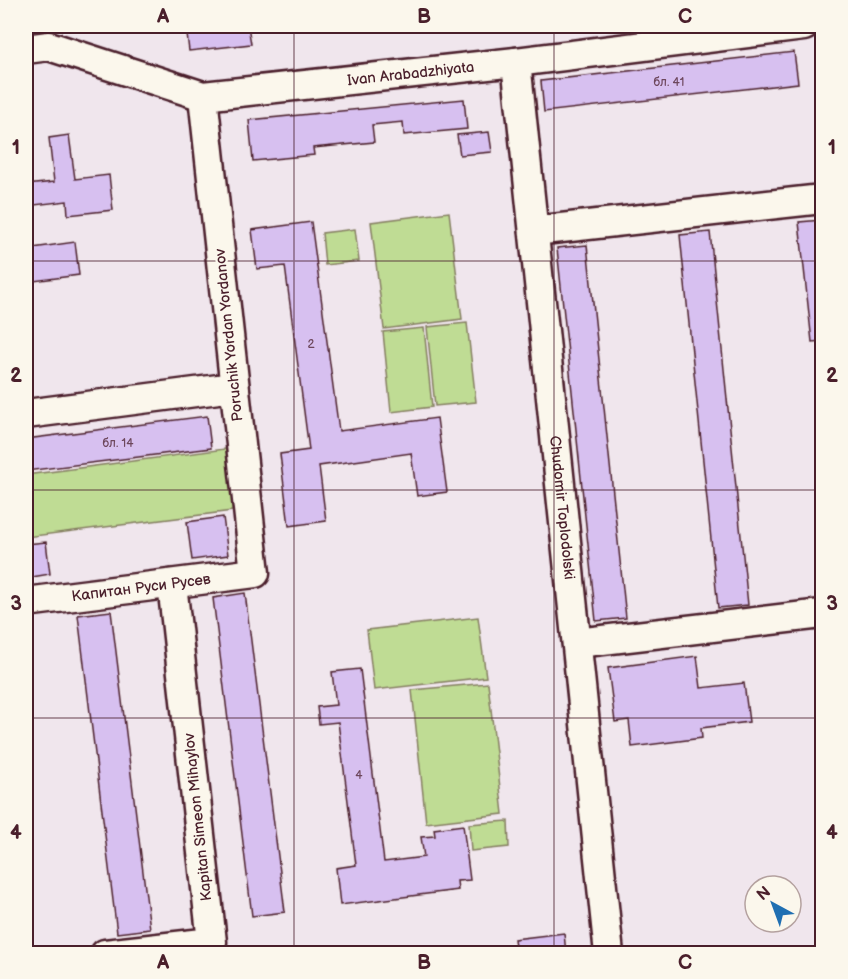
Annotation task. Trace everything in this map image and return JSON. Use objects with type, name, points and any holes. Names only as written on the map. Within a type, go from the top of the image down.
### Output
[{"type":"street","name":"Ivan Arabadzhiyata","points":[[26,49],[49,46],[203,96],[516,62],[804,26]]},
{"type":"street","name":"Chudomir Toplodolski","points":[[516,62],[609,954]]},
{"type":"street","name":"Рoruchik Yordan Yordanov","points":[[203,96],[255,573]]},
{"type":"street","points":[[534,231],[822,199]]},
{"type":"street","points":[[26,414],[234,387]]},
{"type":"street","name":"Капитан Руси Русев","points":[[26,602],[255,573]]},
{"type":"street","name":"Кapitan Simeon Mihaylov","points":[[105,954],[212,942],[172,584]]},
{"type":"street","points":[[577,643],[822,614]]},
{"type":"green space","points":[[449,212],[462,319],[384,329],[371,222]]},
{"type":"green space","points":[[355,229],[359,261],[325,265],[322,233]]},
{"type":"green space","points":[[467,323],[476,402],[435,406],[427,327]]},
{"type":"green space","points":[[424,328],[432,407],[391,412],[383,332]]},
{"type":"green space","points":[[240,447],[248,509],[26,537],[26,475]]},
{"type":"green space","points":[[478,617],[486,677],[374,690],[367,630]]},
{"type":"green space","points":[[488,683],[503,814],[426,823],[412,690]]},
{"type":"green space","points":[[508,821],[509,847],[471,851],[469,824]]},
{"type":"building","points":[[186,26],[248,26],[251,44],[189,51]]},
{"type":"building","points":[[794,52],[798,83],[544,112],[541,81]]},
{"type":"building","points":[[464,99],[467,129],[404,135],[403,122],[372,125],[374,142],[313,148],[314,155],[253,161],[249,120]]},
{"type":"building","points":[[489,132],[492,152],[460,155],[457,135]]},
{"type":"building","points":[[69,135],[75,179],[109,175],[113,210],[68,215],[67,201],[26,206],[26,185],[54,182],[49,138]]},
{"type":"building","points":[[822,220],[822,341],[812,342],[799,222]]},
{"type":"building","points":[[311,222],[339,431],[437,418],[447,492],[417,496],[411,453],[319,466],[326,521],[289,526],[280,454],[309,450],[285,266],[257,269],[252,230]]},
{"type":"building","points":[[710,232],[748,605],[718,608],[680,235]]},
{"type":"building","points":[[75,242],[79,275],[26,282],[26,249]]},
{"type":"building","points":[[587,245],[626,618],[596,621],[557,248]]},
{"type":"building","points":[[207,416],[211,448],[26,471],[26,439]]},
{"type":"building","points":[[223,517],[228,555],[192,560],[187,522]]},
{"type":"building","points":[[46,542],[50,574],[26,578],[26,544]]},
{"type":"building","points":[[245,593],[285,912],[252,916],[213,598]]},
{"type":"building","points":[[111,611],[150,929],[117,933],[78,615]]},
{"type":"building","points":[[697,656],[701,688],[744,683],[749,722],[701,728],[702,738],[632,747],[629,720],[615,722],[608,668]]},
{"type":"building","points":[[360,669],[384,862],[424,857],[421,837],[435,836],[434,829],[463,825],[470,880],[457,881],[458,890],[340,905],[336,868],[356,865],[338,722],[319,724],[317,707],[336,705],[332,672]]},
{"type":"building","points":[[564,933],[566,954],[516,954],[514,939]]}]
